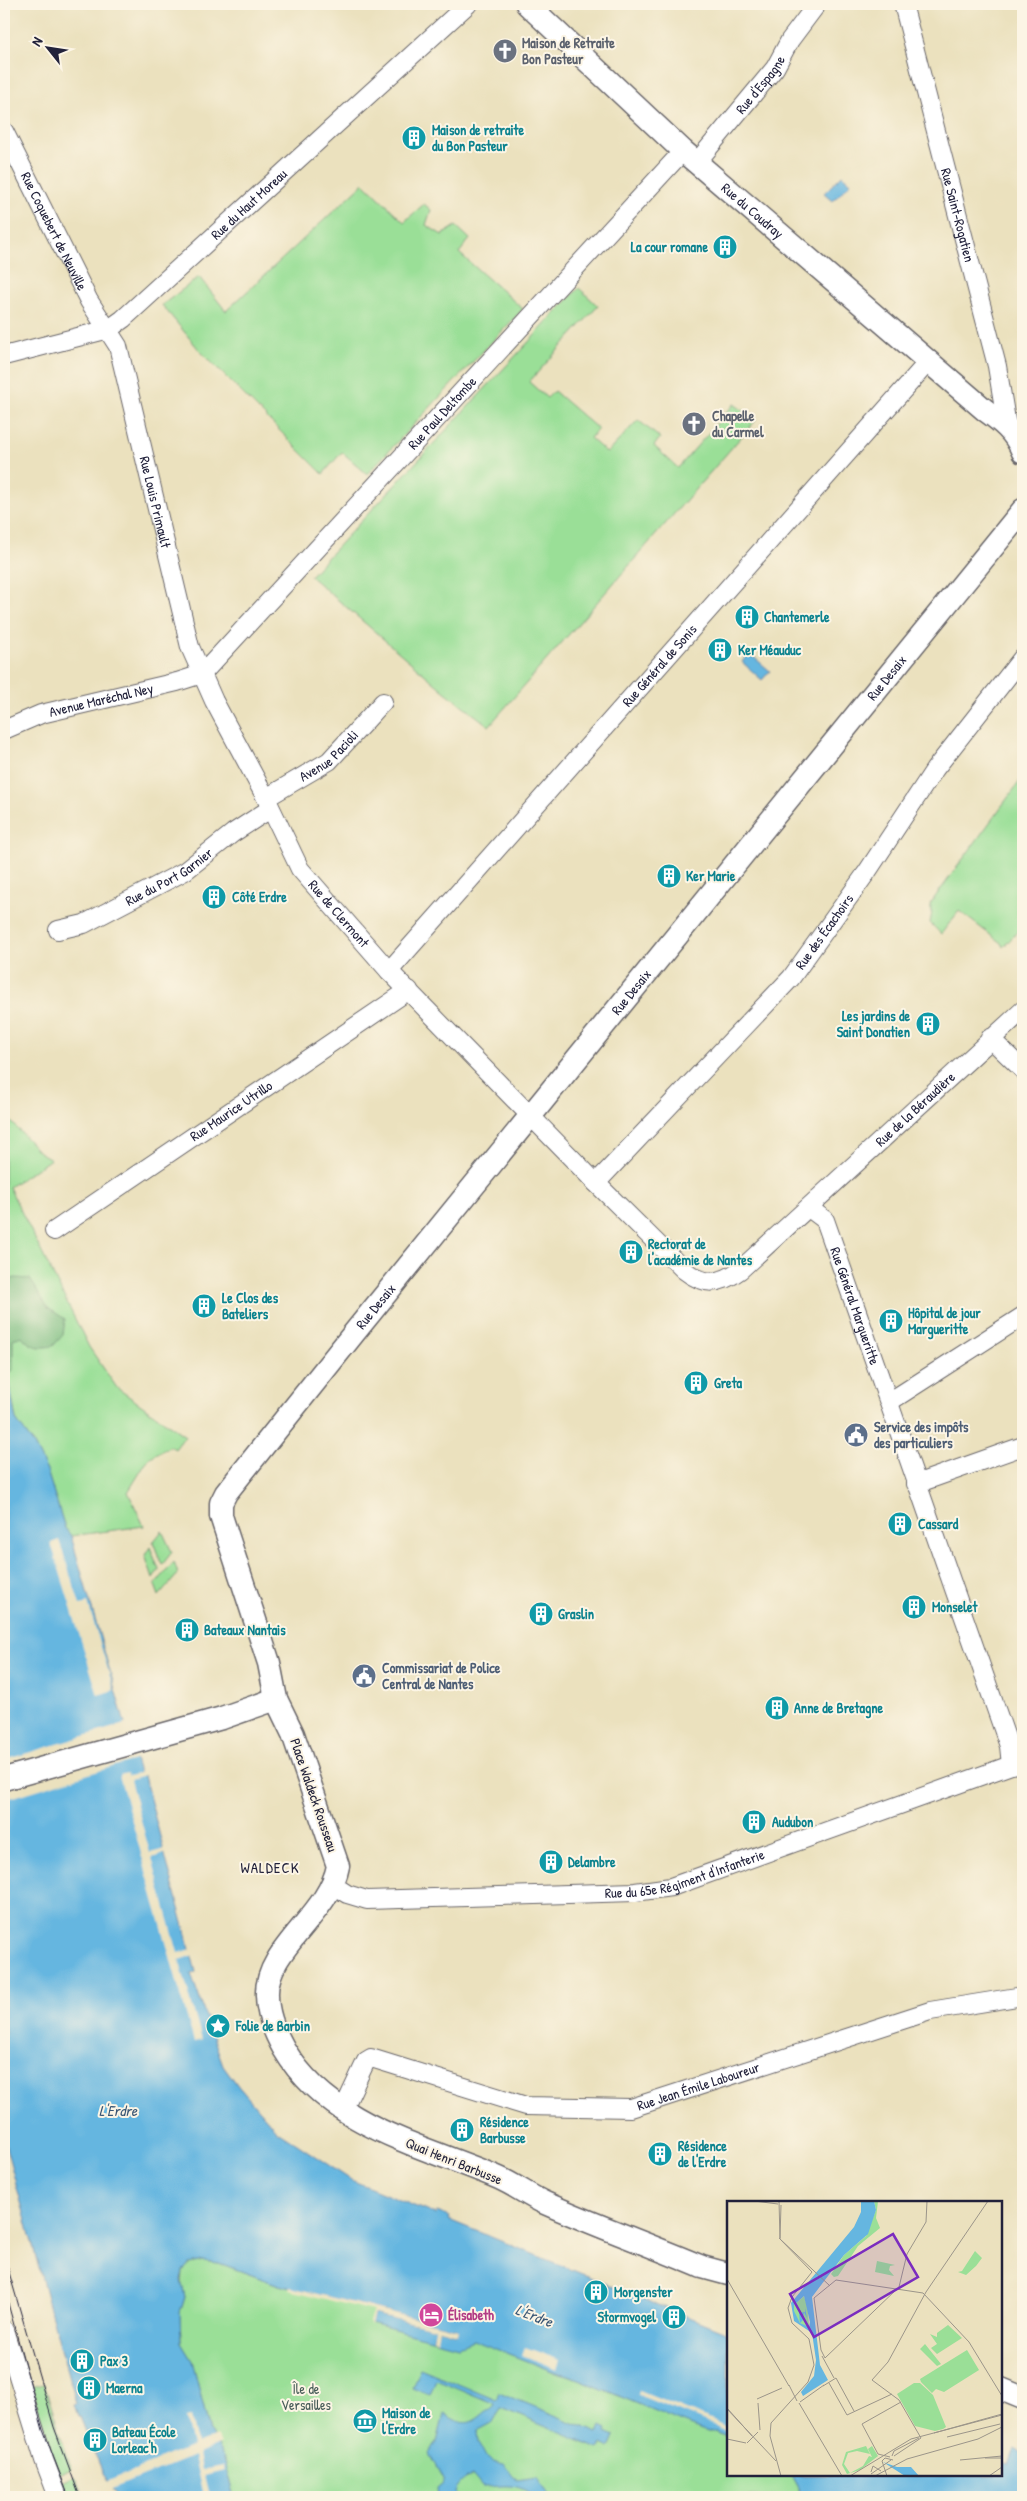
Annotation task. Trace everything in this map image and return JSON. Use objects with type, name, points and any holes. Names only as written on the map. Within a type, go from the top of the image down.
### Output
[{"type":"street","name":"Rue du Haut Moreau","points":[[4,356],[109,329],[123,320],[468,4]]},
{"type":"street","name":"Rue du Coudray","points":[[527,4],[690,157],[985,410],[1018,441]]},
{"type":"street","name":"Rue d'Espagne","points":[[690,157],[775,68],[790,40],[817,4]]},
{"type":"street","name":"Rue Saint-Rogatien","points":[[903,4],[992,349],[1018,441]]},
{"type":"street","name":"Rue Coquebert de Neuville","points":[[4,131],[89,301],[109,329]]},
{"type":"street","name":"Rue Paul Deltombe","points":[[202,674],[610,231],[690,157]]},
{"type":"street","name":"Rue Louis Primault","points":[[109,329],[118,346],[190,647],[202,674]]},
{"type":"street","name":"Rue Général de Sonis","points":[[389,971],[928,362]]},
{"type":"street","name":"Rue Desaix","points":[[242,1474],[1023,510]]},
{"type":"street","name":"Rue des Écachoirs","points":[[596,1183],[791,978],[867,872],[935,769],[1023,657]]},
{"type":"street","name":"Avenue Maréchal Ney","points":[[4,730],[41,714],[177,682],[202,674]]},
{"type":"street","name":"Rue de Clermont","points":[[202,674],[300,869],[389,971],[531,1115]]},
{"type":"street","name":"Avenue Pacioli","points":[[268,804],[329,761],[383,702]]},
{"type":"street","name":"Rue du Port Garnier","points":[[58,930],[84,924],[185,871],[268,804]]},
{"type":"street","name":"Rue Maurice Utrillo","points":[[54,1231],[408,990]]},
{"type":"street","name":"Rue de la Béraudière","points":[[809,1208],[990,1038],[1023,1010]]},
{"type":"street","points":[[990,1038],[1023,1070]]},
{"type":"street","points":[[531,1115],[596,1183],[694,1278],[717,1283],[730,1278],[809,1208]]},
{"type":"street","name":"Rue Général Margueritte","points":[[809,1208],[825,1220],[916,1484],[1017,1764]]},
{"type":"street","points":[[889,1402],[1023,1316]]},
{"type":"street","points":[[916,1484],[1023,1446]]},
{"type":"street","name":"Place Waldeck Rousseau","points":[[242,1474],[221,1503],[222,1516],[269,1663],[276,1699],[293,1734],[338,1866],[334,1885],[324,1903],[275,1964]]},
{"type":"street","points":[[4,1779],[222,1718],[276,1699]]},
{"type":"street","name":"Rue du 65e Régiment d'Infanterie","points":[[334,1885],[347,1894],[367,1900],[634,1892],[671,1887],[1017,1764]]},
{"type":"street","name":"Quai Henri Barbusse","points":[[275,1964],[268,1979],[266,1995],[278,2038],[300,2074],[343,2110],[377,2128],[502,2180],[543,2202],[702,2267],[727,2274]]},
{"type":"street","name":"Rue Jean Émile Laboureur","points":[[343,2110],[366,2061],[371,2058],[526,2106],[631,2108],[930,2011],[1023,1996]]},
{"type":"street","points":[[4,2330],[44,2460],[58,2497]]},
{"type":"street","points":[[1002,2389],[1023,2398]]},
{"type":"green space","points":[[364,183],[404,222],[424,204],[431,210],[426,225],[442,235],[456,226],[470,239],[459,253],[523,309],[367,474],[342,452],[323,474],[201,352],[162,305],[199,277],[226,311]]},
{"type":"green space","points":[[579,288],[598,306],[529,382],[547,398],[554,391],[598,429],[590,438],[607,453],[638,420],[660,438],[654,446],[678,468],[734,404],[756,420],[489,726],[444,691],[310,576]]},
{"type":"green space","points":[[1023,777],[1023,927],[1003,947],[1001,943],[959,911],[941,934],[930,923],[932,912],[930,904]]},
{"type":"green space","points":[[4,1114],[39,1152],[51,1159],[9,1187],[89,1347],[117,1388],[185,1436],[175,1449],[170,1446],[149,1458],[128,1492],[144,1526],[71,1536],[65,1528],[47,1471],[33,1443],[16,1420],[8,1374],[4,1369]]},
{"type":"green space","points":[[15,1278],[30,1279],[48,1308],[65,1319],[63,1335],[53,1346],[32,1345],[22,1336],[13,1339],[13,1370],[4,1375],[4,1282]]},
{"type":"green space","points":[[162,1531],[172,1552],[162,1565],[153,1542]]},
{"type":"green space","points":[[150,1547],[159,1570],[153,1579],[145,1555]]},
{"type":"green space","points":[[174,1562],[178,1574],[159,1596],[155,1585]]},
{"type":"green space","name":"Île de Versailles","points":[[203,2261],[219,2263],[279,2285],[458,2329],[458,2346],[472,2339],[552,2371],[571,2376],[707,2432],[715,2431],[727,2436],[727,2476],[792,2476],[803,2497],[234,2497],[221,2451],[210,2432],[192,2361],[181,2343],[180,2313],[185,2297],[182,2285],[183,2271],[189,2264]]},
{"type":"green space","points":[[44,2384],[71,2468],[54,2476],[26,2388]]},
{"type":"green space","points":[[74,2476],[84,2497],[64,2497],[57,2484]]},
{"type":"water","points":[[842,175],[851,183],[833,201],[824,193]]},
{"type":"water","points":[[749,653],[770,671],[762,680],[742,662]]},
{"type":"water","name":"L'Erdre","points":[[4,1369],[7,1374],[16,1420],[33,1443],[47,1471],[65,1528],[71,1536],[140,1776],[144,1776],[196,1972],[191,1974],[223,2065],[239,2087],[276,2130],[351,2180],[436,2215],[437,2212],[450,2217],[449,2220],[727,2333],[727,2436],[715,2431],[707,2432],[571,2376],[552,2371],[473,2340],[458,2346],[371,2323],[374,2314],[436,2328],[433,2338],[436,2340],[439,2329],[456,2334],[458,2329],[279,2285],[219,2263],[203,2261],[189,2264],[183,2271],[181,2280],[185,2297],[180,2313],[181,2343],[192,2361],[210,2432],[221,2451],[234,2497],[117,2497],[104,2475],[74,2405],[76,2404],[4,2140]]},
{"type":"water","points":[[420,2368],[496,2400],[499,2392],[598,2433],[601,2426],[607,2429],[606,2432],[615,2436],[610,2448],[602,2444],[599,2449],[501,2408],[492,2424],[477,2432],[478,2442],[486,2457],[493,2462],[504,2464],[517,2480],[537,2477],[549,2497],[534,2497],[529,2492],[517,2487],[482,2487],[473,2476],[464,2480],[458,2486],[455,2491],[457,2497],[438,2497],[437,2488],[444,2482],[444,2479],[430,2454],[437,2442],[444,2414],[465,2423],[478,2418],[495,2404],[436,2379],[430,2395],[412,2388]]},
{"type":"water","points":[[1014,2449],[1023,2453],[1023,2497],[803,2497],[792,2476],[1002,2476],[1002,2463],[1008,2465]]},
{"type":"pier","points":[[59,1540],[80,1605],[88,1603],[114,1690],[98,1695],[51,1543]]},
{"type":"pier","points":[[128,1723],[138,1759],[4,1800],[4,1760]]},
{"type":"pier","points":[[142,1772],[144,1776],[130,1780],[150,1853],[166,1849],[167,1853],[152,1858],[178,1953],[192,1949],[194,1955],[179,1960],[202,2040],[194,2042],[119,1775],[127,1773],[129,1776]]},
{"type":"pier","points":[[290,2287],[458,2329],[457,2334],[439,2329],[437,2340],[433,2339],[435,2328],[374,2314],[371,2325],[369,2322],[373,2311],[289,2290]]},
{"type":"pier","points":[[525,2347],[560,2360],[557,2369],[522,2355]]},
{"type":"pier","points":[[639,2391],[727,2427],[727,2431],[638,2395]]},
{"type":"pier","points":[[191,2417],[197,2444],[216,2436],[221,2444],[199,2454],[202,2470],[223,2466],[224,2471],[204,2476],[209,2497],[203,2497],[194,2456],[110,2490],[106,2482],[192,2446],[186,2418]]},
{"type":"tram line","points":[[4,2255],[54,2427],[80,2497]]},
{"type":"tram line","points":[[4,2289],[43,2430],[69,2497]]},
{"type":"place","name":"Maison de Retraite Bon Pasteur","points":[[505,51]]},
{"type":"place","name":"Maison de retraite du Bon Pasteur","points":[[414,138]]},
{"type":"place","name":"La cour romane","points":[[725,247]]},
{"type":"place","name":"Chapelle du Carmel","points":[[694,424]]},
{"type":"place","name":"Chantemerle","points":[[747,617]]},
{"type":"place","name":"Ker Méauduc","points":[[720,650]]},
{"type":"place","name":"Ker Marie","points":[[669,876]]},
{"type":"place","name":"Côté Erdre","points":[[214,897]]},
{"type":"place","name":"Les jardins de Saint Donatien","points":[[928,1024]]},
{"type":"place","name":"Rectorat de l'académie de Nantes","points":[[631,1252]]},
{"type":"place","name":"Le Clos des Bateliers","points":[[204,1306]]},
{"type":"place","name":"Hôpital de jour Margueritte","points":[[891,1321]]},
{"type":"place","name":"Greta","points":[[696,1383]]},
{"type":"place","name":"Service des impôts des particuliers","points":[[856,1435]]},
{"type":"place","name":"Cassard","points":[[900,1524]]},
{"type":"place","name":"Monselet","points":[[914,1607]]},
{"type":"place","name":"Graslin","points":[[541,1614]]},
{"type":"place","name":"Bateaux Nantais","points":[[187,1630]]},
{"type":"place","name":"Commissariat de Police Central de Nantes","points":[[364,1676]]},
{"type":"place","name":"Anne de Bretagne","points":[[777,1708]]},
{"type":"place","name":"Audubon","points":[[754,1822]]},
{"type":"place","name":"Delambre","points":[[551,1862]]},
{"type":"place","name":"Folie de Barbin","points":[[218,2026]]},
{"type":"place","name":"Résidence Barbusse","points":[[462,2130]]},
{"type":"place","name":"Résidence de l'Erdre","points":[[660,2154]]},
{"type":"place","name":"Morgenster","points":[[596,2292]]},
{"type":"place","name":"Élisabeth","points":[[431,2315]]},
{"type":"place","name":"Stormvogel","points":[[674,2317]]},
{"type":"place","name":"Pax 3","points":[[82,2361]]},
{"type":"place","name":"Maerna","points":[[89,2388]]},
{"type":"place","name":"Maison de l'Erdre","points":[[365,2421]]},
{"type":"place","name":"Bateau École Lorleac'h","points":[[95,2440]]},
{"type":"district","name":"WALDECK","points":[[270,1868]]}]
